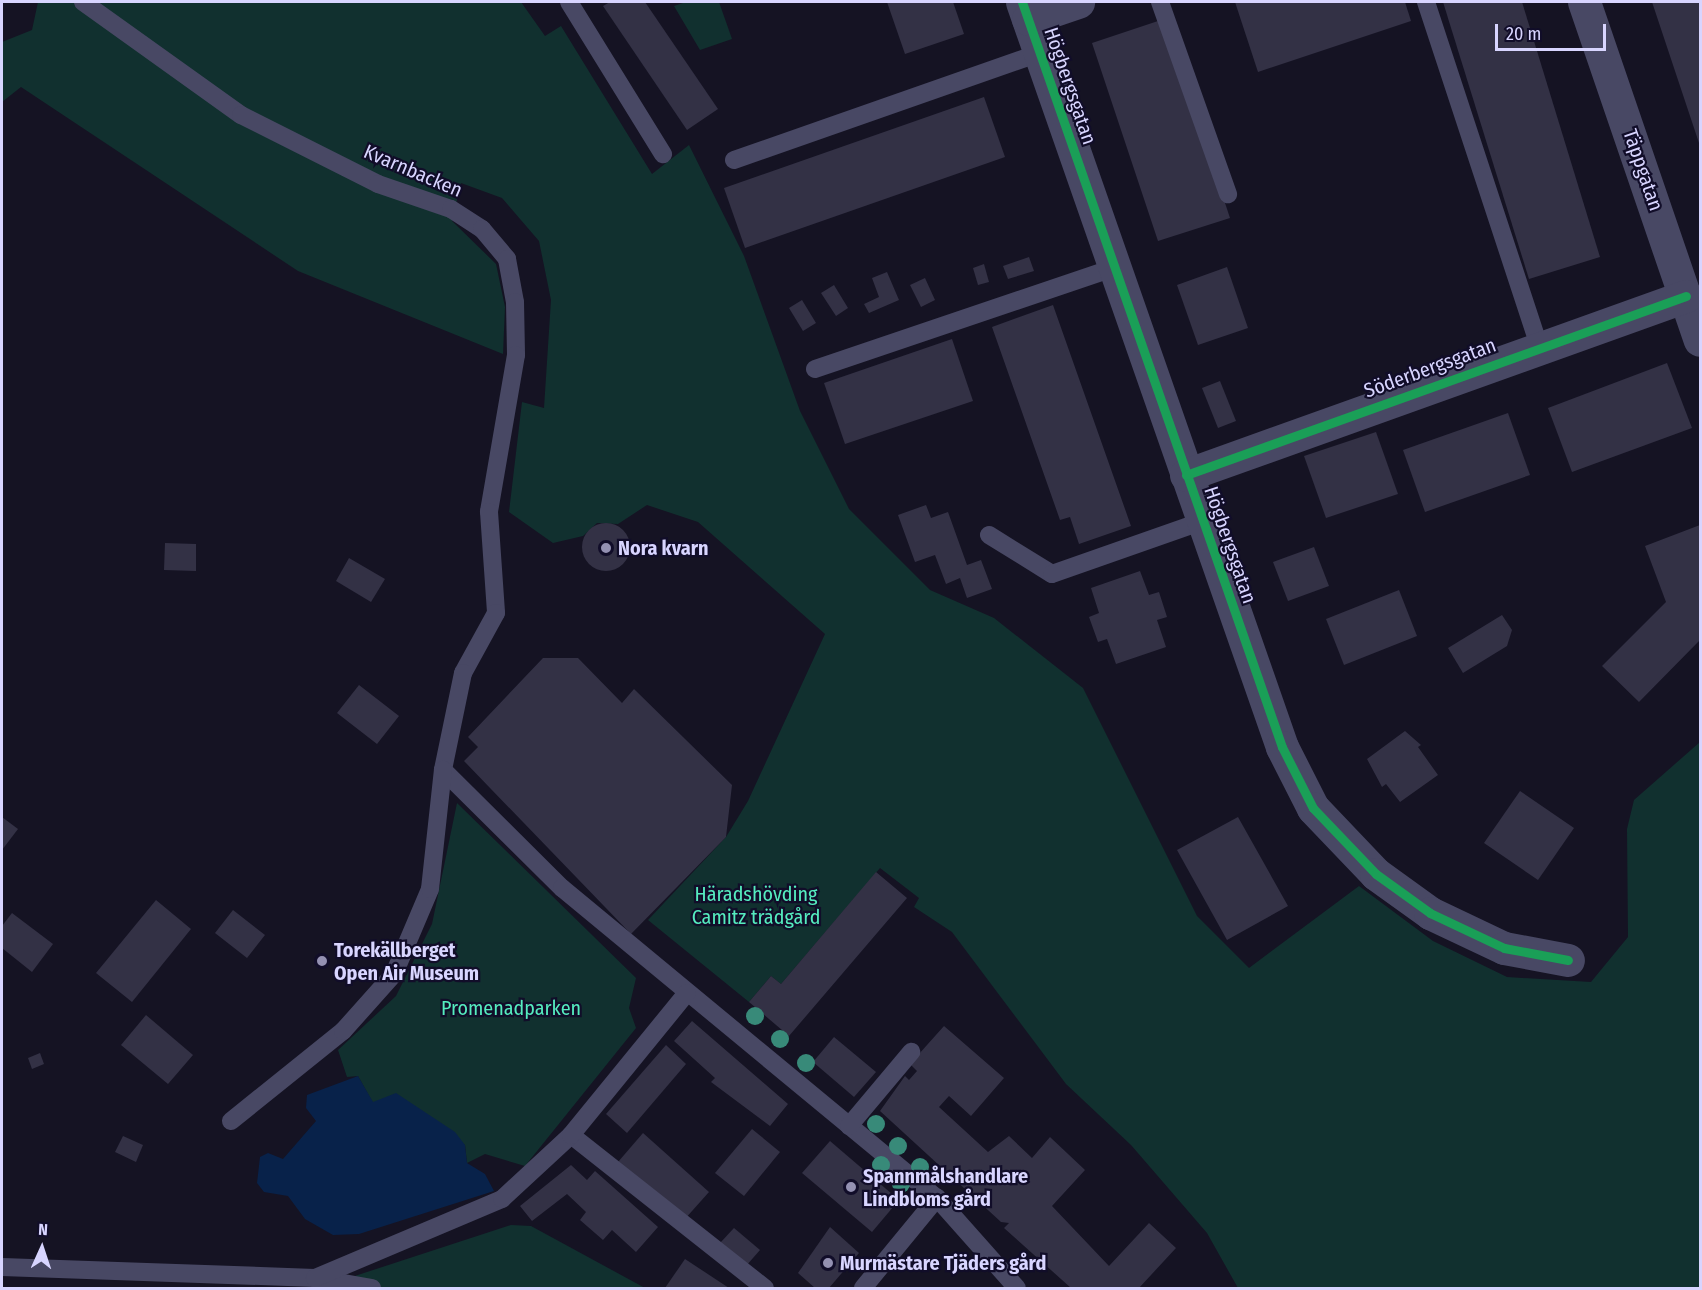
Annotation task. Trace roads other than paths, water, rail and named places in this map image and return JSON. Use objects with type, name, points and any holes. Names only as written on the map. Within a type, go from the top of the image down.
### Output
[{"type":"street","points":[[1025,10],[1078,2]]},
{"type":"street","name":"Täppgatan","points":[[1584,2],[1689,280],[1701,340]]},
{"type":"street","name":"Högbergsgatan","points":[[1025,10],[1113,268],[1282,747],[1313,808],[1376,874],[1430,913],[1504,948],[1568,960]]},
{"type":"street","name":"Söderbergsgatan","points":[[1186,474],[1540,348],[1689,280]]},
{"type":"lane","name":"Kvarnbacken","points":[[83,2],[241,115],[378,184],[451,209],[482,229],[507,259],[515,302],[516,355],[489,512],[496,614],[463,673],[443,770]]},
{"type":"lane","points":[[569,2],[663,154]]},
{"type":"lane","points":[[1160,2],[1228,194]]},
{"type":"lane","points":[[1426,2],[1540,348]]},
{"type":"lane","points":[[734,160],[1040,53]]},
{"type":"lane","points":[[815,369],[1113,268]]},
{"type":"lane","points":[[989,535],[1052,574],[1203,521]]},
{"type":"lane","points":[[443,770],[562,888],[937,1198],[1017,1288]]},
{"type":"lane","points":[[231,1121],[344,1031],[394,974],[430,889],[443,770]]},
{"type":"lane","points":[[315,1278],[502,1199],[571,1135],[687,993]]},
{"type":"lane","points":[[849,1126],[911,1052]]},
{"type":"lane","points":[[571,1135],[765,1288]]},
{"type":"lane","points":[[863,1288],[937,1198]]},
{"type":"lane","points":[[2,1267],[315,1278],[372,1288]]},
{"type":"water","points":[[358,1076],[373,1102],[396,1093],[455,1132],[465,1145],[467,1163],[485,1174],[494,1191],[359,1234],[333,1235],[305,1219],[288,1196],[264,1192],[257,1183],[260,1157],[268,1153],[283,1159],[316,1121],[306,1108],[307,1095]]},
{"type":"place","name":"Nora kvarn","points":[[606,548]]},
{"type":"place","name":"Torekällberget Open Air Museum","points":[[322,961]]},
{"type":"place","name":"Spannmålshandlare Lindbloms gård","points":[[851,1187]]},
{"type":"place","name":"Murmästare Tjäders gård","points":[[828,1263]]},
{"type":"park label","name":"Häradshövding Camitz trädgård","points":[[756,906]]},
{"type":"park label","name":"Promenadparken","points":[[511,1008]]}]
